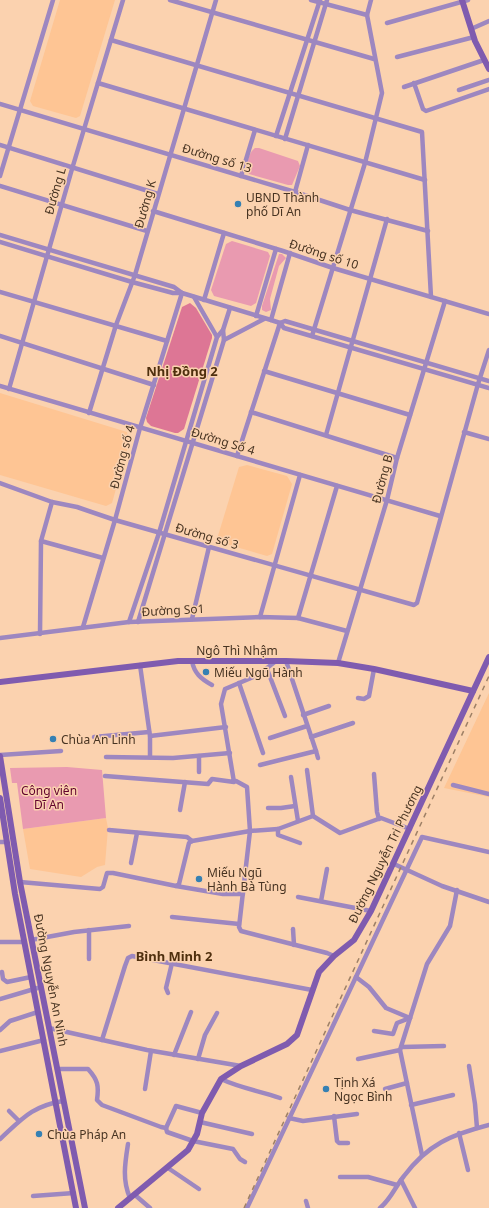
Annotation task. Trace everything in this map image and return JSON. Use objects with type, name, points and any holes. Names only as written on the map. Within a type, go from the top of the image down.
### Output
[{"type":"main road","points":[[464,1],[471,29],[489,69]]},
{"type":"main road","name":"Đường Nguyễn Tri Phương","points":[[118,1208],[182,1156],[194,1141],[202,1113],[221,1079],[241,1066],[286,1044],[297,1035],[312,990],[320,972],[334,956],[354,940],[371,911],[489,656]]},
{"type":"main road","name":"Ngô Thì Nhậm","points":[[0,682],[140,665],[192,661],[286,661],[338,663],[374,669],[473,691]]},
{"type":"main road","name":"Đường Nguyễn An Ninh","points":[[0,755],[20,882],[85,1208]]},
{"type":"main road","name":"Đường Nguyễn An Ninh","points":[[0,802],[3,842],[32,977],[76,1208]]},
{"type":"main road","points":[[13,883],[20,882]]},
{"type":"street","points":[[0,176],[7,147],[21,110],[53,0]]},
{"type":"street","name":"Đường L","points":[[9,389],[72,168],[123,0]]},
{"type":"street","points":[[170,0],[374,59]]},
{"type":"street","name":"Đường K","points":[[89,413],[116,325],[135,275],[216,0]]},
{"type":"street","points":[[311,0],[326,2],[367,15]]},
{"type":"street","points":[[312,336],[365,163],[382,93],[374,59],[367,15],[370,0]]},
{"type":"street","points":[[276,136],[319,1]]},
{"type":"street","points":[[387,23],[464,1]]},
{"type":"street","points":[[285,139],[326,2]]},
{"type":"street","points":[[471,29],[489,21]]},
{"type":"street","points":[[397,57],[474,37]]},
{"type":"street","points":[[111,40],[197,64],[422,132],[431,297]]},
{"type":"street","points":[[404,87],[484,60]]},
{"type":"street","points":[[459,90],[489,80]]},
{"type":"street","points":[[98,84],[425,180]]},
{"type":"street","points":[[414,84],[424,110],[489,89]]},
{"type":"street","name":"Đường số 13","points":[[0,104],[295,192],[350,210],[428,231]]},
{"type":"street","points":[[241,176],[255,130]]},
{"type":"street","points":[[0,145],[158,194]]},
{"type":"street","points":[[295,192],[308,145]]},
{"type":"street","points":[[0,186],[147,231]]},
{"type":"street","name":"Đường số 10","points":[[153,211],[290,253],[333,268],[489,314]]},
{"type":"street","points":[[326,435],[387,219]]},
{"type":"street","points":[[204,300],[224,233]]},
{"type":"street","points":[[0,235],[174,287],[182,293],[271,320],[280,324],[284,328],[489,388]]},
{"type":"street","points":[[0,242],[173,294],[182,293]]},
{"type":"street","points":[[256,316],[276,249]]},
{"type":"street","points":[[271,320],[290,253]]},
{"type":"street","points":[[0,292],[167,341]]},
{"type":"street","name":"Đường số 4","points":[[82,628],[102,558],[115,520],[140,428],[182,293]]},
{"type":"street","points":[[194,297],[217,338]]},
{"type":"street","name":"Đường B","points":[[338,663],[387,500],[397,458],[445,301]]},
{"type":"street","points":[[129,622],[159,532],[217,338],[223,330],[230,308]]},
{"type":"street","points":[[224,340],[264,319]]},
{"type":"street","points":[[237,456],[280,324],[285,321],[352,342],[489,381]]},
{"type":"street","points":[[138,622],[224,340],[223,330]]},
{"type":"street","points":[[0,336],[154,384]]},
{"type":"street","points":[[440,516],[489,350]]},
{"type":"street","points":[[264,371],[410,415]]},
{"type":"street","name":"Đường Số 4","points":[[0,386],[440,516]]},
{"type":"street","points":[[251,412],[397,458]]},
{"type":"street","points":[[464,432],[489,439]]},
{"type":"street","points":[[260,617],[300,475]]},
{"type":"street","name":"Đường số 3","points":[[0,483],[52,502],[78,507],[115,520],[409,605],[414,605],[417,603],[440,516]]},
{"type":"street","points":[[298,618],[336,486]]},
{"type":"street","points":[[40,634],[41,541],[52,502]]},
{"type":"street","points":[[41,541],[102,558]]},
{"type":"street","points":[[192,618],[209,547]]},
{"type":"street","name":"Đường So1","points":[[0,638],[129,622],[192,618],[298,618],[347,631]]},
{"type":"street","points":[[192,661],[193,667],[201,678],[212,685]]},
{"type":"street","points":[[105,776],[208,784],[212,779],[234,782],[222,704],[222,694],[224,689],[239,684],[267,669],[276,661]]},
{"type":"street","points":[[286,661],[318,758]]},
{"type":"street","points":[[140,665],[149,734],[150,757]]},
{"type":"street","points":[[267,669],[285,716]]},
{"type":"street","points":[[358,698],[364,699],[370,696],[374,669]]},
{"type":"street","points":[[239,684],[263,753]]},
{"type":"street","points":[[304,715],[329,706]]},
{"type":"street","points":[[311,737],[353,723]]},
{"type":"street","points":[[270,738],[307,726]]},
{"type":"street","points":[[94,737],[226,727]]},
{"type":"street","points":[[0,755],[61,751]]},
{"type":"street","points":[[260,765],[316,751]]},
{"type":"street","points":[[106,757],[173,758],[230,753]]},
{"type":"street","points":[[199,756],[199,772]]},
{"type":"street","points":[[307,770],[313,816],[335,832],[340,834],[379,818],[410,829]]},
{"type":"street","points":[[374,774],[377,812],[379,818]]},
{"type":"street","points":[[291,777],[298,820]]},
{"type":"street","points":[[236,781],[248,787],[250,831],[239,924],[241,931],[246,934],[327,953],[334,956]]},
{"type":"street","points":[[180,810],[185,782]]},
{"type":"street","points":[[453,785],[489,794]]},
{"type":"street","points":[[268,808],[295,806]]},
{"type":"street","points":[[109,830],[187,837],[192,840],[250,831],[278,829],[298,820],[313,816]]},
{"type":"street","points":[[278,829],[278,835],[300,842]]},
{"type":"street","points":[[131,863],[137,833]]},
{"type":"street","points":[[247,1208],[422,837],[489,852]]},
{"type":"street","points":[[176,886],[179,884],[189,843],[192,840]]},
{"type":"street","points":[[394,864],[442,886],[489,902]]},
{"type":"street","points":[[321,901],[326,869]]},
{"type":"street","points":[[20,882],[100,889],[103,887],[107,873],[113,873],[224,894],[243,894]]},
{"type":"street","points":[[422,1155],[401,1049],[427,964],[450,926],[457,890]]},
{"type":"street","points":[[298,897],[371,911]]},
{"type":"street","points":[[172,917],[239,924]]},
{"type":"street","points":[[31,940],[89,930],[129,926]]},
{"type":"street","points":[[293,929],[294,945]]},
{"type":"street","points":[[89,930],[89,959]]},
{"type":"street","points":[[0,942],[24,942]]},
{"type":"street","points":[[102,1040],[128,958],[137,957],[172,963],[312,990]]},
{"type":"street","points":[[168,993],[166,988],[172,963]]},
{"type":"street","points":[[2,972],[3,979],[7,982],[32,977]]},
{"type":"street","points":[[356,978],[369,987],[386,1008],[410,1018]]},
{"type":"street","points":[[0,999],[41,987]]},
{"type":"street","points":[[0,1030],[10,1021],[38,1012]]},
{"type":"street","points":[[174,1055],[191,1012]]},
{"type":"street","points":[[198,1059],[206,1035],[217,1013]]},
{"type":"street","points":[[374,1031],[393,1034],[397,1024],[410,1018]]},
{"type":"street","points":[[49,1028],[174,1055],[241,1066]]},
{"type":"street","points":[[0,1051],[44,1040]]},
{"type":"street","points":[[358,1059],[401,1049],[444,1046]]},
{"type":"street","points":[[145,1089],[151,1050]]},
{"type":"street","points":[[469,1066],[477,1128]]},
{"type":"street","points":[[57,1069],[88,1069],[96,1078],[99,1086],[97,1100],[102,1105],[166,1128],[167,1132],[194,1141],[233,1149],[240,1159],[245,1162]]},
{"type":"street","points":[[221,1079],[238,1087],[252,1088],[280,1098]]},
{"type":"street","points":[[385,1089],[407,1083]]},
{"type":"street","points":[[411,1105],[453,1095]]},
{"type":"street","points":[[0,1139],[19,1121],[40,1106],[63,1101]]},
{"type":"street","points":[[166,1128],[176,1106],[202,1113]]},
{"type":"street","points":[[9,1111],[19,1121]]},
{"type":"street","points":[[289,1118],[298,1121],[357,1114]]},
{"type":"street","points":[[334,1116],[336,1141],[339,1143],[348,1143]]},
{"type":"street","points":[[200,1122],[252,1134]]},
{"type":"street","points":[[381,1207],[391,1197],[397,1185],[422,1155],[459,1133],[489,1125]]},
{"type":"street","points":[[459,1133],[468,1170]]},
{"type":"street","points":[[128,1144],[124,1169],[126,1190],[132,1197],[150,1208]]},
{"type":"street","points":[[168,1168],[199,1189]]},
{"type":"street","points":[[340,1177],[368,1177],[397,1185]]},
{"type":"street","points":[[401,1180],[415,1208]]},
{"type":"street","points":[[33,1196],[74,1193]]},
{"type":"street","points":[[306,1201],[308,1208]]},
{"type":"shaded area","points":[[60,0],[115,0],[80,116],[76,118],[33,106],[30,101]]},
{"type":"shaded area","points":[[190,303],[196,308],[212,335],[212,338],[184,429],[178,433],[175,433],[151,426],[147,422],[146,418],[182,307]]},
{"type":"shaded area","points":[[0,393],[127,432],[129,443],[112,503],[106,506],[0,475]]},
{"type":"shaded area","points":[[247,465],[287,476],[292,484],[272,554],[267,556],[219,542],[217,539],[239,467]]},
{"type":"shaded area","points":[[489,693],[489,797],[444,788]]},
{"type":"shaded area","points":[[106,818],[108,828],[105,865],[97,867],[81,877],[30,869],[23,829]]},
{"type":"green space","points":[[255,148],[298,161],[300,166],[292,185],[249,174],[247,168],[248,160]]},
{"type":"green space","points":[[232,241],[268,252],[270,256],[256,303],[251,306],[214,296],[211,290],[226,244]]},
{"type":"green space","points":[[279,254],[282,254],[286,258],[279,266],[270,299],[271,310],[266,312],[262,310],[262,306]]},
{"type":"green space","name":"Công viên Dĩ An","points":[[67,767],[102,770],[106,818],[23,829],[17,783],[12,783],[10,768]]},
{"type":"railway","points":[[244,1208],[489,676]]},
{"type":"place","name":"UBND Thành phố Dĩ An","points":[[238,204]]},
{"type":"place","name":"Miếu Ngũ Hành","points":[[206,672]]},
{"type":"place","name":"Chùa An Linh","points":[[53,739]]},
{"type":"place","name":"Miếu Ngũ Hành Bà Tùng","points":[[199,879]]},
{"type":"place","name":"Tịnh Xá Ngọc Bình","points":[[326,1089]]},
{"type":"place","name":"Chùa Pháp An","points":[[39,1134]]},
{"type":"district","name":"Nhị Đồng 2","points":[[182,371]]},
{"type":"district","name":"Bình Minh 2","points":[[174,956]]}]
